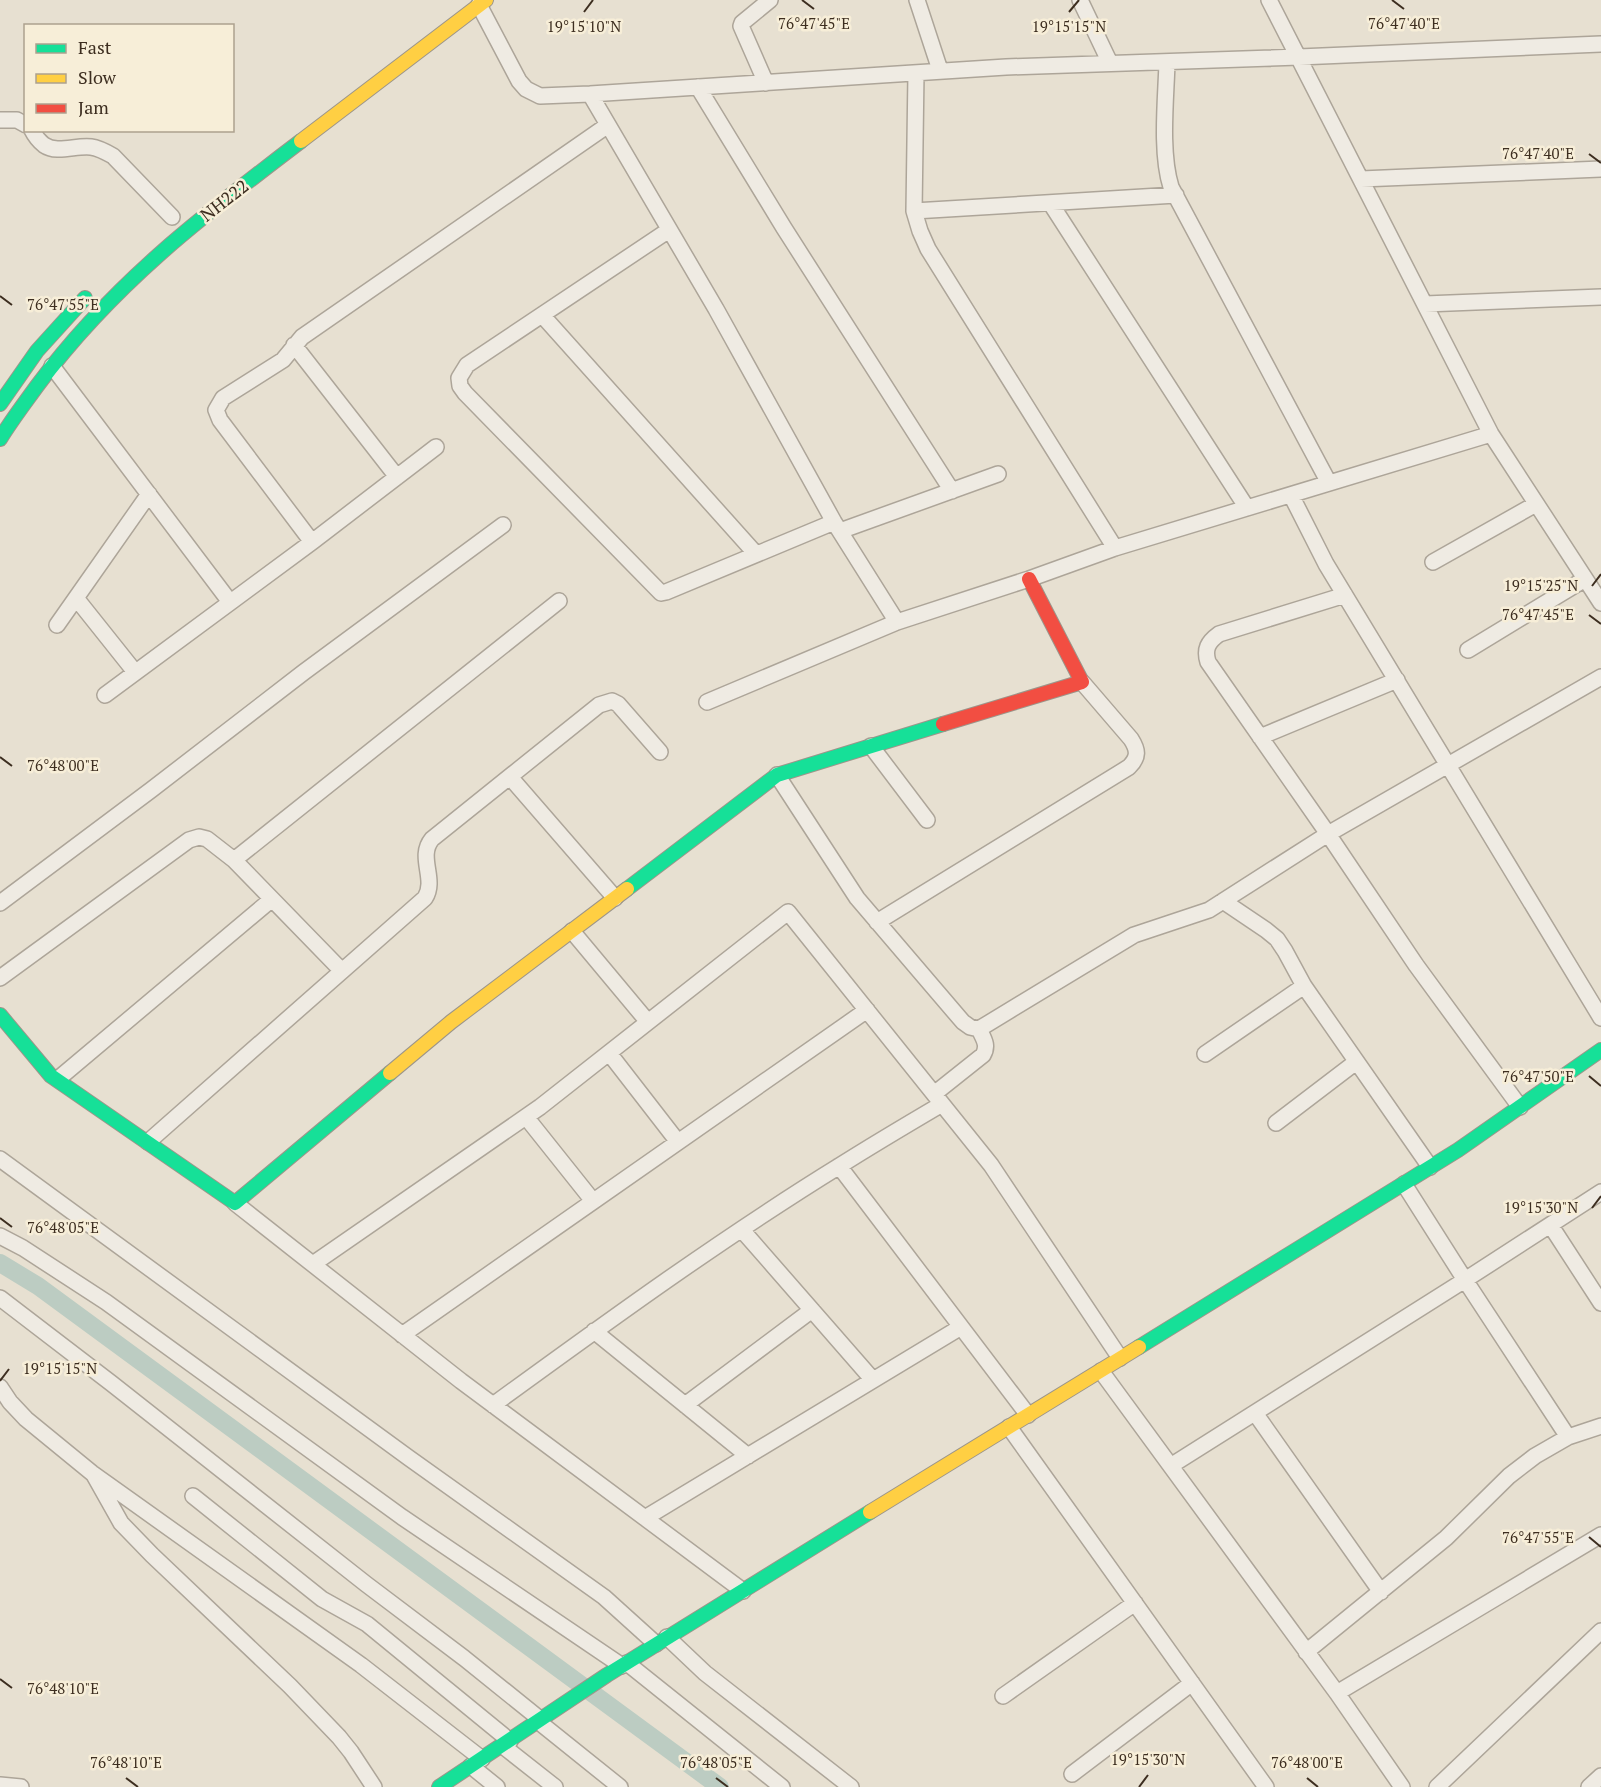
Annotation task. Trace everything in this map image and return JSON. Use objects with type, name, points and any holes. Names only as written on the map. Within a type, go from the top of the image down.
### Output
[{"type":"main road","name":"NH222","points":[[0,439],[52,366],[99,311],[146,265],[186,230],[483,3]]},
{"type":"main road","points":[[0,404],[38,351],[93,291]]},
{"type":"main road","points":[[0,1015],[51,1076],[235,1203],[451,1022],[777,775],[1082,682],[1029,579]]},
{"type":"main road","points":[[439,1787],[624,1664],[1404,1184],[1601,1050]]},
{"type":"street","points":[[766,83],[741,26],[770,0]]},
{"type":"street","points":[[917,0],[940,70]]},
{"type":"street","points":[[1080,0],[1110,63]]},
{"type":"street","points":[[1269,0],[1491,434],[1601,603]]},
{"type":"street","points":[[483,3],[519,81],[526,89],[540,96],[940,70],[1601,44]]},
{"type":"street","points":[[1167,62],[1166,164],[1171,187],[1329,483]]},
{"type":"street","points":[[916,73],[914,211],[920,231],[928,249],[1115,548]]},
{"type":"street","points":[[698,87],[784,228],[952,491]]},
{"type":"street","points":[[590,94],[716,309],[837,526],[897,622]]},
{"type":"street","points":[[0,120],[16,120],[24,124]]},
{"type":"street","points":[[312,542],[220,420],[216,410],[223,398],[283,360],[302,337],[608,125]]},
{"type":"street","points":[[33,132],[42,144],[48,147],[55,149],[90,147],[113,156],[173,217]]},
{"type":"street","points":[[1361,179],[1601,169]]},
{"type":"street","points":[[914,211],[1176,195]]},
{"type":"street","points":[[1051,204],[1247,508]]},
{"type":"street","points":[[669,230],[467,365],[459,378],[460,386],[465,393],[661,593],[756,554],[998,474]]},
{"type":"street","points":[[1425,304],[1601,297]]},
{"type":"street","points":[[542,315],[756,554]]},
{"type":"street","points":[[294,345],[397,477]]},
{"type":"street","points":[[52,366],[230,602]]},
{"type":"street","points":[[707,702],[897,622],[1115,548],[1491,434]]},
{"type":"street","points":[[105,695],[436,447]]},
{"type":"street","points":[[57,625],[149,494]]},
{"type":"street","points":[[1291,495],[1344,595],[1601,1018]]},
{"type":"street","points":[[1433,562],[1536,504]]},
{"type":"street","points":[[0,903],[152,790],[304,672],[503,525]]},
{"type":"street","points":[[1467,651],[1585,579]]},
{"type":"street","points":[[1344,595],[1219,634],[1206,647],[1205,654],[1208,662],[1416,965],[1520,1107]]},
{"type":"street","points":[[76,598],[135,672]]},
{"type":"street","points":[[234,860],[559,601]]},
{"type":"street","points":[[777,775],[857,898],[963,1022],[979,1029],[1134,935],[1209,910],[1328,834],[1601,677]]},
{"type":"street","points":[[1260,737],[1397,680]]},
{"type":"street","points":[[877,922],[1130,767],[1138,754],[1137,748],[1082,682]]},
{"type":"street","points":[[148,1142],[425,898],[430,883],[425,853],[432,839],[605,702],[612,701],[618,704],[660,752]]},
{"type":"street","points":[[871,746],[927,820]]},
{"type":"street","points":[[510,777],[615,898]]},
{"type":"street","points":[[0,978],[189,840],[199,837],[207,839],[234,860],[342,971]]},
{"type":"street","points":[[58,1079],[272,899]]},
{"type":"street","points":[[1223,901],[1277,939],[1304,986],[1430,1167]]},
{"type":"street","points":[[313,1264],[526,1117],[788,912],[991,1165],[1120,1358]]},
{"type":"street","points":[[572,931],[648,1022]]},
{"type":"street","points":[[1205,1054],[1304,986]]},
{"type":"street","points":[[402,1335],[867,1010]]},
{"type":"street","points":[[494,1406],[594,1331],[938,1099],[983,1055],[986,1043],[979,1029]]},
{"type":"street","points":[[609,1053],[678,1142]]},
{"type":"street","points":[[1276,1123],[1356,1062]]},
{"type":"street","points":[[526,1117],[593,1201]]},
{"type":"street","points":[[0,1159],[409,1458],[604,1597],[851,1787]]},
{"type":"street","points":[[839,1166],[1028,1415]]},
{"type":"street","points":[[1404,1184],[1568,1437]]},
{"type":"street","points":[[1172,1465],[1551,1226],[1601,1192]]},
{"type":"street","points":[[235,1203],[494,1406],[743,1591]]},
{"type":"street","points":[[1551,1226],[1601,1302]]},
{"type":"street","points":[[742,1230],[873,1380]]},
{"type":"street","points":[[0,1236],[23,1248],[106,1302],[402,1517],[624,1664],[782,1787]]},
{"type":"street","points":[[0,1298],[464,1658],[620,1787]]},
{"type":"street","points":[[685,1405],[812,1310]]},
{"type":"street","points":[[645,1518],[961,1327]]},
{"type":"street","points":[[594,1331],[748,1456]]},
{"type":"street","points":[[1101,1371],[1337,1693],[1402,1787]]},
{"type":"street","points":[[0,1387],[26,1419],[92,1473],[361,1665],[477,1763],[498,1787]]},
{"type":"street","points":[[1256,1413],[1381,1592]]},
{"type":"street","points":[[1306,1652],[1446,1538],[1509,1476],[1535,1455],[1568,1437],[1601,1426]]},
{"type":"street","points":[[1009,1427],[1266,1787]]},
{"type":"street","points":[[92,1473],[121,1523],[290,1686],[339,1737],[374,1787]]},
{"type":"street","points":[[193,1496],[321,1599],[367,1624],[555,1787]]},
{"type":"street","points":[[1337,1693],[1601,1535]]},
{"type":"street","points":[[1003,1696],[1135,1603]]},
{"type":"street","points":[[1437,1787],[1601,1631]]},
{"type":"street","points":[[1072,1774],[1192,1683]]},
{"type":"street","points":[[1589,1787],[1601,1776]]},
{"type":"street","points":[[0,1785],[21,1787]]},
{"type":"waterway","points":[[0,1263],[38,1286],[720,1787]]},
{"type":"traffic: fast","points":[[0,439],[37,386],[66,350],[127,284],[194,225],[301,141]]},
{"type":"traffic: fast","points":[[0,404],[37,351],[85,298]]},
{"type":"traffic: fast","points":[[627,889],[777,775],[943,724]]},
{"type":"traffic: fast","points":[[0,1015],[51,1076],[235,1203],[390,1073]]},
{"type":"traffic: fast","points":[[1139,1347],[1458,1150],[1601,1050]]},
{"type":"traffic: fast","points":[[439,1787],[607,1675],[870,1512]]},
{"type":"traffic: slow","points":[[301,141],[486,0]]},
{"type":"traffic: slow","points":[[390,1073],[451,1022],[627,889]]},
{"type":"traffic: slow","points":[[870,1512],[1139,1347]]},
{"type":"traffic: jam","points":[[943,724],[1082,682],[1029,579]]}]
